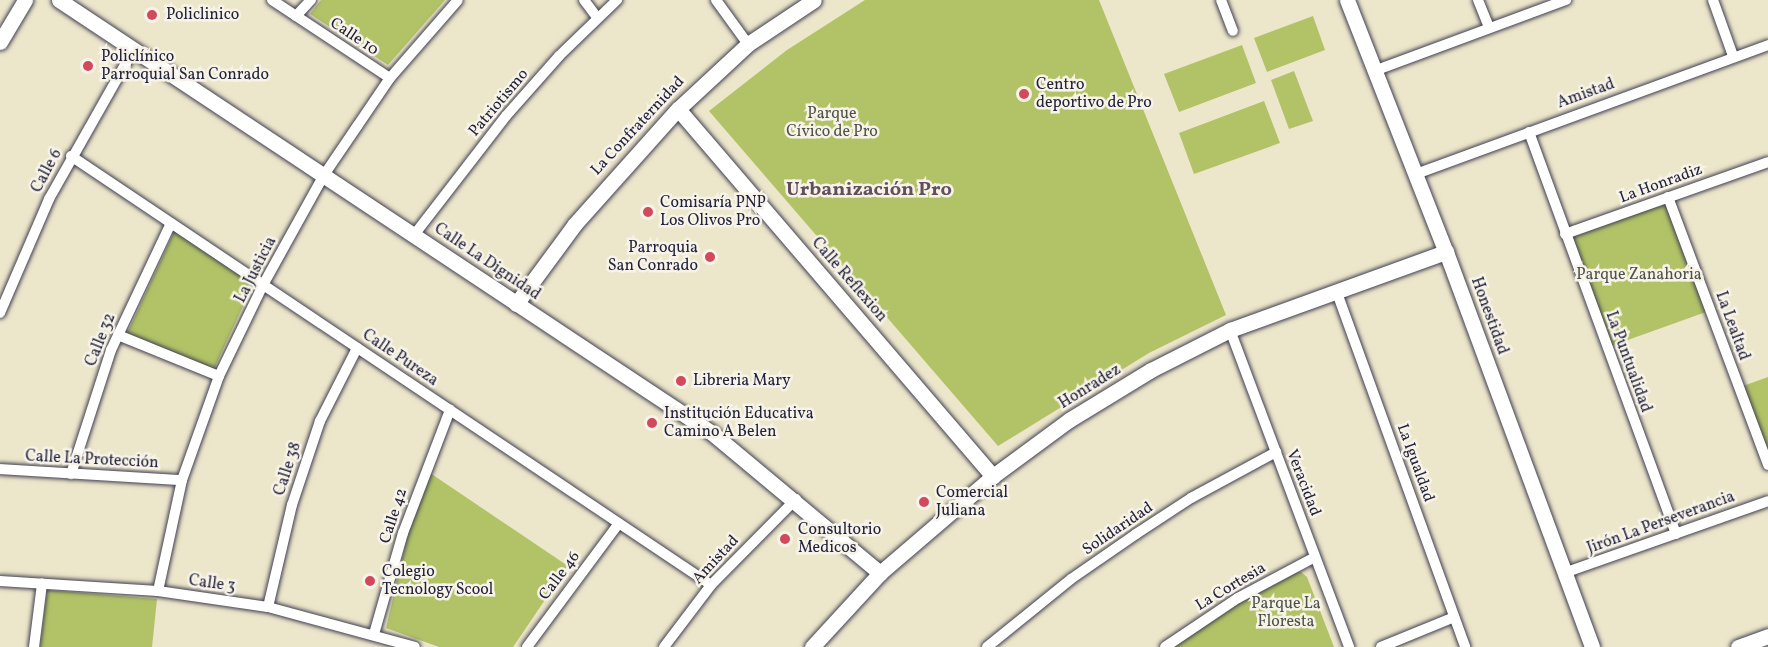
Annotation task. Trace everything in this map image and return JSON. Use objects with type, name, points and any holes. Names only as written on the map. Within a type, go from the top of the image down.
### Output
[{"type":"street","points":[[0,42],[25,0]]},
{"type":"street","name":"Calle La Dignidad","points":[[59,0],[712,433],[796,499],[880,573]]},
{"type":"street","name":"Calle 10","points":[[272,0],[390,78]]},
{"type":"street","points":[[297,16],[311,0]]},
{"type":"street","name":"La Justicia","points":[[158,591],[182,480],[219,376],[263,285],[324,175],[390,78],[458,0]]},
{"type":"street","points":[[584,0],[597,17]]},
{"type":"street","name":"Patriotismo","points":[[414,235],[506,116],[597,17],[616,0]]},
{"type":"street","points":[[716,0],[748,44]]},
{"type":"street","name":"La Confraternidad","points":[[516,304],[575,224],[678,109],[748,44],[814,0]]},
{"type":"street","points":[[1221,0],[1233,31]]},
{"type":"street","name":"Honestidad","points":[[1347,0],[1446,252],[1592,647]]},
{"type":"street","points":[[1478,0],[1489,27]]},
{"type":"street","points":[[1374,71],[1566,0]]},
{"type":"street","points":[[1713,0],[1734,56]]},
{"type":"street","name":"Amistad","points":[[1416,174],[1768,45]]},
{"type":"street","name":"Calle 6","points":[[0,313],[71,156],[134,49]]},
{"type":"street","name":"Calle Reflexion","points":[[678,109],[993,476]]},
{"type":"street","name":"La Puntualidad","points":[[1529,132],[1676,534]]},
{"type":"street","name":"Calle Pureza","points":[[71,156],[711,585]]},
{"type":"street","name":"La Honradiz","points":[[1565,234],[1768,162]]},
{"type":"street","name":"La Lealtad","points":[[1668,197],[1768,465]]},
{"type":"street","name":"Calle 32","points":[[71,474],[118,335],[171,223]]},
{"type":"street","name":"Honradez","points":[[812,647],[880,573],[927,537],[993,476],[1069,420],[1151,370],[1230,330],[1446,252]]},
{"type":"street","name":"La Igualdad","points":[[1336,290],[1465,647]]},
{"type":"street","name":"Veracidad","points":[[1230,330],[1349,647]]},
{"type":"street","points":[[118,335],[219,376]]},
{"type":"street","name":"Calle 38","points":[[268,608],[292,504],[320,421],[357,348]]},
{"type":"street","name":"Calle 42","points":[[374,634],[403,533],[450,410]]},
{"type":"street","name":"Solidaridad","points":[[987,647],[1071,579],[1127,541],[1191,498],[1276,452]]},
{"type":"street","name":"Calle La Protección","points":[[0,469],[182,480]]},
{"type":"street","name":"Amistad","points":[[664,647],[711,585],[796,499]]},
{"type":"street","name":"Jirón La Perseverancia","points":[[1564,573],[1768,501]]},
{"type":"street","name":"Calle 46","points":[[526,647],[619,523]]},
{"type":"street","name":"La Cortesia","points":[[1165,647],[1238,598],[1315,557]]},
{"type":"street","name":"Calle 3","points":[[0,581],[158,591],[268,608],[374,634],[415,647]]},
{"type":"street","points":[[34,647],[42,584]]},
{"type":"street","points":[[1380,647],[1454,617]]},
{"type":"street","points":[[1738,647],[1768,636]]},
{"type":"green space","points":[[321,0],[445,0],[388,65],[310,14]]},
{"type":"green space","name":"Parque Cívico de Pro","points":[[865,0],[1099,0],[1226,315],[1149,353],[998,446],[709,111],[787,50]]},
{"type":"green space","points":[[1313,16],[1325,50],[1267,72],[1254,38]]},
{"type":"green space","points":[[1242,45],[1256,83],[1179,112],[1164,74]]},
{"type":"green space","points":[[1294,71],[1313,121],[1289,129],[1271,80]]},
{"type":"green space","points":[[1264,101],[1280,143],[1194,174],[1179,133]]},
{"type":"green space","name":"Parque Zanahoria","points":[[1665,203],[1706,312],[1611,346],[1571,238]]},
{"type":"green space","points":[[176,228],[255,280],[213,371],[126,336]]},
{"type":"green space","points":[[1768,377],[1768,454],[1743,386]]},
{"type":"green space","points":[[430,473],[568,566],[513,647],[439,647],[386,628],[409,530]]},
{"type":"green space","name":"Parque La Floresta","points":[[1292,572],[1301,572],[1307,577],[1334,647],[1167,647],[1240,598]]},
{"type":"green space","points":[[47,590],[157,599],[152,647],[40,647]]},
{"type":"place","name":"Policlinico","points":[[152,15]]},
{"type":"place","name":"Policlínico Parroquial San Conrado","points":[[88,66]]},
{"type":"place","name":"Centro deportivo de Pro","points":[[1024,94]]},
{"type":"place","name":"Comisaría PNP Los Olivos Pro","points":[[648,212]]},
{"type":"place","name":"Parroquia San Conrado","points":[[710,257]]},
{"type":"place","name":"Libreria Mary","points":[[681,381]]},
{"type":"place","name":"Institución Educativa Camino A Belen","points":[[652,423]]},
{"type":"place","name":"Comercial Juliana","points":[[924,502]]},
{"type":"place","name":"Consultorio Medicos","points":[[785,539]]},
{"type":"place","name":"Colegio Tecnology Scool","points":[[370,581]]},
{"type":"district","name":"Urbanización Pro","points":[[869,190]]}]
